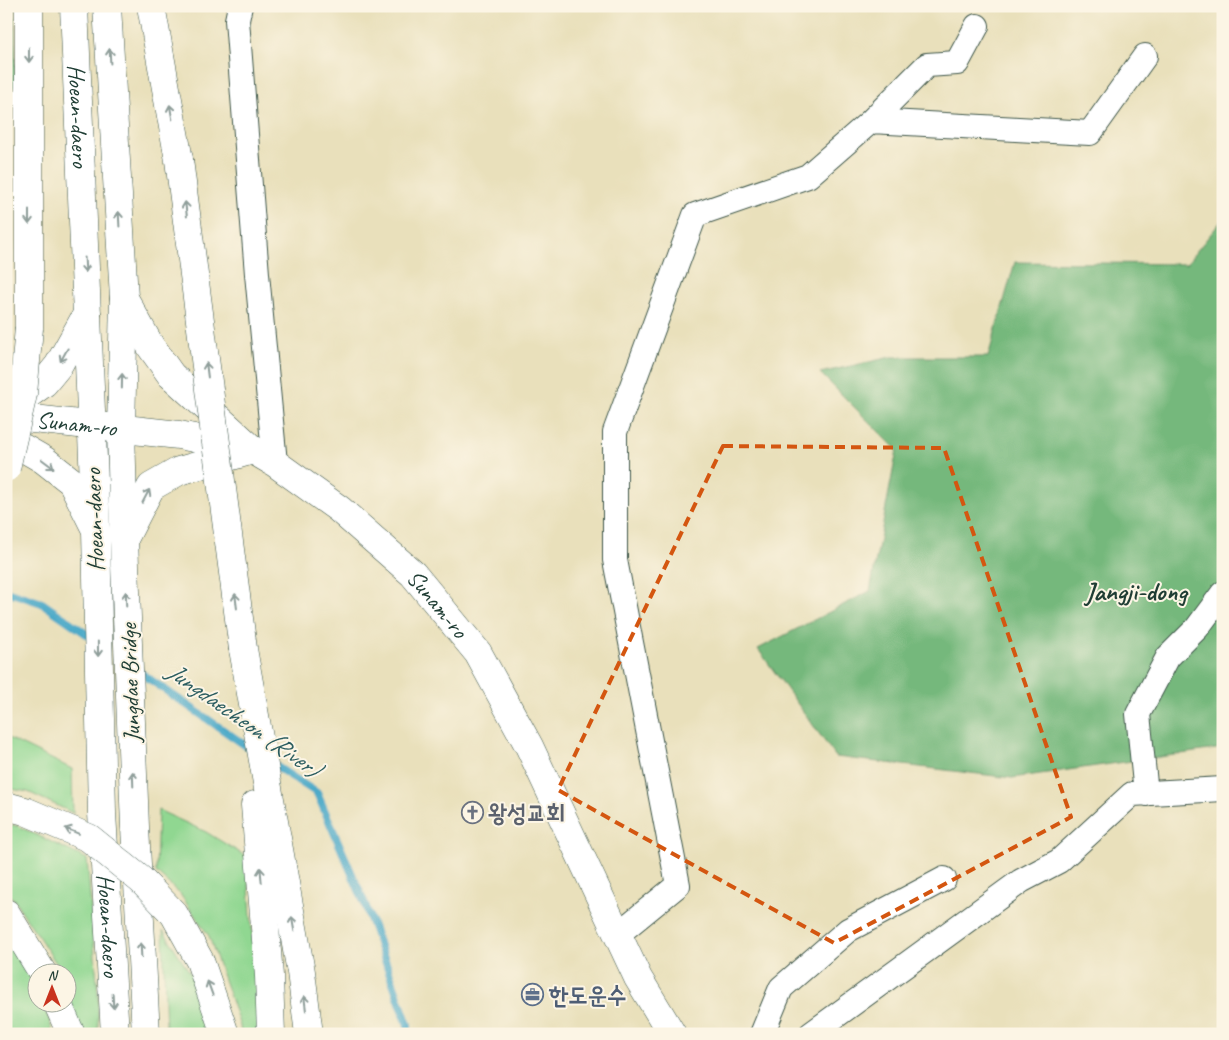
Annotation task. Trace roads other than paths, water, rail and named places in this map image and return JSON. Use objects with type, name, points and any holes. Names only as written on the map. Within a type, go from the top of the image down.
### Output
[{"type":"main road","points":[[6,468],[23,394],[29,328],[29,6]]},
{"type":"main road","name":"Hoean-daero","points":[[74,6],[90,426],[96,530],[102,813],[115,1034]]},
{"type":"main road","name":"Hoean-daero","points":[[107,6],[124,298],[121,430],[124,539]]},
{"type":"main road","points":[[151,6],[179,160],[243,649],[302,972],[309,1034]]},
{"type":"main road","points":[[124,298],[151,347],[171,375],[264,456]]},
{"type":"main road","points":[[6,411],[44,382],[58,366],[87,313]]},
{"type":"main road","name":"Sunam-ro","points":[[6,416],[179,435],[264,456],[339,509],[413,574],[478,653],[529,746],[638,978],[672,1034]]},
{"type":"main road","points":[[6,438],[44,460],[72,482],[96,530]]},
{"type":"main road","points":[[124,539],[151,487],[179,471],[264,456]]},
{"type":"main road","name":"Jungdae Bridge","points":[[124,539],[135,828]]},
{"type":"main road","points":[[243,649],[269,976],[270,1034]]},
{"type":"main road","points":[[6,806],[25,811],[89,838],[148,886],[174,914],[200,961],[225,1034]]},
{"type":"main road","name":"Hoean-daero","points":[[135,828],[146,1034]]},
{"type":"main road","points":[[6,913],[36,962]]},
{"type":"main road","points":[[61,1012],[71,1034]]},
{"type":"street","points":[[240,6],[237,20],[257,274],[264,456]]},
{"type":"street","points":[[618,934],[678,884],[615,560],[615,432],[695,216],[808,176],[871,121],[927,65],[957,63],[978,26]]},
{"type":"street","points":[[871,121],[1090,133],[1145,56]]},
{"type":"street","points":[[1146,794],[1138,714],[1168,657],[1197,628],[1223,593]]},
{"type":"street","points":[[811,1034],[1021,881],[1059,861],[1132,794],[1223,789]]},
{"type":"street","points":[[762,1034],[781,988],[848,930],[944,879]]},
{"type":"waterway","name":"Jungdaecheon (River)","points":[[6,591],[42,603],[91,637]]},
{"type":"waterway","name":"Jungdaecheon (River)","points":[[135,669],[255,752]]},
{"type":"waterway","name":"Jungdaecheon (River)","points":[[271,763],[317,793],[365,904],[408,1025],[408,1034]]},
{"type":"place","name":"왕성교회","points":[[472,813]]},
{"type":"place","name":"한도운수","points":[[533,995]]},
{"type":"district","name":"Jangji-dong","points":[[1136,591]]}]
